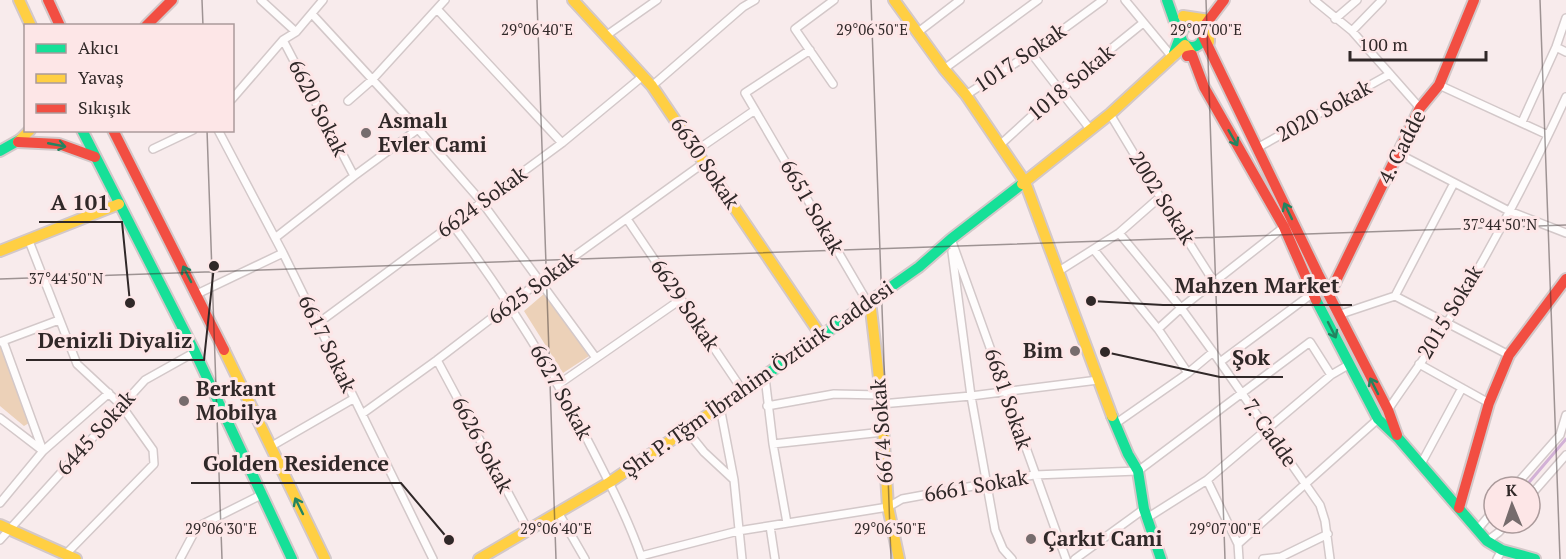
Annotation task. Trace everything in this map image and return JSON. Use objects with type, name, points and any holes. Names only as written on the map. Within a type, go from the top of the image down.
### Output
[{"type":"street","points":[[19,0],[30,24]]},
{"type":"street","points":[[48,0],[59,24]]},
{"type":"street","points":[[261,0],[296,33]]},
{"type":"street","points":[[234,97],[283,40],[296,33],[323,0]]},
{"type":"street","points":[[348,101],[372,80],[445,0]]},
{"type":"street","name":"6630 Sokak","points":[[573,0],[652,86],[822,337]]},
{"type":"street","points":[[607,35],[657,0]]},
{"type":"street","points":[[738,0],[743,8]]},
{"type":"street","points":[[652,86],[755,0]]},
{"type":"street","points":[[833,84],[795,29],[834,0]]},
{"type":"street","points":[[894,0],[944,69],[966,95],[1025,182],[1115,424],[1138,471],[1145,513],[1161,559]]},
{"type":"street","points":[[917,33],[960,0]]},
{"type":"street","points":[[944,69],[1038,0]]},
{"type":"street","name":"1017 Sokak","points":[[966,95],[1031,53],[1103,0]]},
{"type":"street","points":[[1125,0],[1173,58]]},
{"type":"street","points":[[1168,0],[1202,34],[1338,315],[1388,410],[1399,439]]},
{"type":"street","points":[[1168,0],[1204,87],[1284,227],[1313,293],[1378,419],[1399,439],[1499,554],[1535,559]]},
{"type":"street","points":[[1173,58],[1186,46],[1197,45],[1209,20],[1224,0]]},
{"type":"street","points":[[1314,0],[1335,19],[1352,30],[1420,108]]},
{"type":"street","points":[[1335,19],[1358,0]]},
{"type":"street","points":[[1352,30],[1382,0]]},
{"type":"street","name":"4. Cadde","points":[[1329,295],[1420,108],[1439,85],[1474,0]]},
{"type":"street","points":[[148,24],[166,2]]},
{"type":"street","points":[[437,9],[562,143]]},
{"type":"street","points":[[312,14],[481,201],[596,358]]},
{"type":"street","points":[[1183,16],[1209,20]]},
{"type":"street","points":[[1522,122],[1556,47],[1566,18]]},
{"type":"street","points":[[1202,34],[1209,20]]},
{"type":"street","name":"1018 Sokak","points":[[1001,144],[1059,91],[1143,23]]},
{"type":"street","points":[[1186,46],[1184,28],[1202,34]]},
{"type":"street","name":"6620 Sokak","points":[[283,40],[354,176]]},
{"type":"street","points":[[1173,58],[1186,46]]},
{"type":"street","points":[[1556,47],[1566,52]]},
{"type":"street","name":"6651 Sokak","points":[[810,50],[745,93],[869,302]]},
{"type":"street","points":[[1031,53],[1090,129]]},
{"type":"street","name":"Şht P. Tğm İbrahim Öztürk Caddesi","points":[[479,559],[610,482],[687,431],[919,267],[951,239],[1110,114],[1173,58]]},
{"type":"street","name":"2020 Sokak","points":[[1257,148],[1390,74]]},
{"type":"street","name":"6624 Sokak","points":[[317,324],[562,143],[643,76]]},
{"type":"street","points":[[1439,85],[1548,135]]},
{"type":"street","name":"2015 Sokak","points":[[1388,410],[1446,324],[1509,211],[1566,97]]},
{"type":"street","points":[[697,150],[755,110]]},
{"type":"street","name":"2002 Sokak","points":[[1110,114],[1214,282]]},
{"type":"street","points":[[275,238],[418,129]]},
{"type":"street","points":[[0,151],[18,142],[30,132]]},
{"type":"street","points":[[83,132],[195,352],[292,559]]},
{"type":"street","points":[[114,132],[197,294],[325,559]]},
{"type":"street","points":[[153,149],[189,132]]},
{"type":"street","name":"6617 Sokak","points":[[219,132],[283,253],[433,559]]},
{"type":"street","points":[[18,142],[59,144],[95,157]]},
{"type":"street","points":[[1398,153],[1509,211],[1566,233]]},
{"type":"street","name":"6625 Sokak","points":[[362,414],[705,162]]},
{"type":"street","points":[[1338,315],[1395,296],[1454,183]]},
{"type":"street","points":[[1059,271],[1119,232],[1160,197]]},
{"type":"street","points":[[0,251],[119,204]]},
{"type":"street","name":"6629 Sokak","points":[[627,219],[743,391]]},
{"type":"street","name":"6627 Sokak","points":[[452,224],[510,305],[559,384],[610,482],[641,558]]},
{"type":"street","points":[[1158,329],[1181,308],[1284,227]]},
{"type":"street","name":"7. Cadde","points":[[1119,232],[1213,351],[1320,505],[1328,534],[1330,559]]},
{"type":"street","points":[[951,239],[971,396],[995,530],[1003,549],[1012,559]]},
{"type":"street","name":"6681 Sokak","points":[[951,239],[1066,559]]},
{"type":"street","points":[[5,527],[71,557],[154,464],[153,450],[121,405],[77,364],[29,241]]},
{"type":"street","points":[[1094,250],[1158,329],[1188,373]]},
{"type":"street","points":[[197,294],[283,253]]},
{"type":"street","points":[[1459,508],[1489,403],[1509,355],[1566,279]]},
{"type":"street","points":[[1220,362],[1313,293]]},
{"type":"street","points":[[1395,296],[1509,355]]},
{"type":"street","points":[[559,384],[680,300]]},
{"type":"street","name":"6674 Sokak","points":[[869,302],[881,399],[888,507],[899,559]]},
{"type":"street","points":[[44,451],[2,341],[59,320]]},
{"type":"street","points":[[1138,471],[1311,342],[1331,375]]},
{"type":"street","points":[[1115,424],[1188,373],[1213,351]]},
{"type":"street","name":"6445 Sokak","points":[[0,540],[5,527],[145,380],[195,352]]},
{"type":"street","name":"6626 Sokak","points":[[437,360],[528,530]]},
{"type":"street","points":[[1075,559],[1145,513],[1207,480],[1331,375],[1350,364]]},
{"type":"street","points":[[1419,364],[1489,403]]},
{"type":"street","points":[[765,377],[767,406],[787,523]]},
{"type":"street","points":[[767,406],[834,394],[881,399],[971,396],[1098,380]]},
{"type":"street","points":[[1421,464],[1462,388]]},
{"type":"street","points":[[0,503],[44,451],[109,393]]},
{"type":"street","points":[[270,447],[353,399]]},
{"type":"street","points":[[720,407],[734,480],[742,559]]},
{"type":"street","points":[[1525,475],[1560,435],[1566,415]]},
{"type":"street","points":[[0,418],[44,451]]},
{"type":"street","points":[[1238,544],[1378,419]]},
{"type":"street","points":[[687,431],[704,452],[734,480]]},
{"type":"street","points":[[773,444],[883,432]]},
{"type":"street","points":[[1542,482],[1566,455]]},
{"type":"street","name":"6661 Sokak","points":[[641,558],[738,531],[888,507],[902,499],[987,482],[1034,475],[1138,471]]},
{"type":"street","points":[[1207,480],[1238,544],[1239,559]]},
{"type":"street","points":[[180,559],[197,527],[263,494]]},
{"type":"street","points":[[558,512],[585,559]]},
{"type":"street","points":[[1477,530],[1482,524]]},
{"type":"street","points":[[770,525],[775,559]]},
{"type":"street","points":[[1263,559],[1281,557],[1328,534]]},
{"type":"street","points":[[1487,541],[1496,535]]},
{"type":"shaded area","points":[[545,293],[589,356],[563,373],[524,311]]},
{"type":"shaded area","points":[[2,346],[29,423],[24,426],[0,406],[0,347]]},
{"type":"waterway","points":[[1535,475],[1566,439]]},
{"type":"traffic: fast","points":[[1167,0],[1180,37],[1174,53]]},
{"type":"traffic: fast","points":[[1192,25],[1200,28],[1203,36],[1200,44],[1192,47],[1184,44],[1181,36],[1184,28],[1192,25]]},
{"type":"traffic: fast","points":[[83,132],[195,352],[292,559]]},
{"type":"traffic: fast","points":[[0,151],[23,138]]},
{"type":"traffic: fast","points":[[740,393],[919,267],[1022,184]]},
{"type":"traffic: fast","points":[[1316,300],[1378,419],[1399,439],[1487,541],[1502,550],[1535,559]]},
{"type":"traffic: fast","points":[[1112,416],[1138,471],[1144,509],[1161,559]]},
{"type":"traffic: slow","points":[[19,0],[30,24]]},
{"type":"traffic: slow","points":[[573,0],[652,86],[822,337]]},
{"type":"traffic: slow","points":[[894,0],[944,69],[966,95],[1025,182],[1112,416]]},
{"type":"traffic: slow","points":[[1183,16],[1209,20],[1209,42]]},
{"type":"traffic: slow","points":[[1022,184],[1110,114],[1185,45],[1192,55]]},
{"type":"traffic: slow","points":[[18,142],[28,132]]},
{"type":"traffic: slow","points":[[0,251],[119,204]]},
{"type":"traffic: slow","points":[[870,301],[881,395],[888,507],[899,559]]},
{"type":"traffic: slow","points":[[224,350],[325,559]]},
{"type":"traffic: slow","points":[[479,559],[610,482],[740,393]]},
{"type":"traffic: slow","points":[[0,525],[76,559]]},
{"type":"traffic: jam","points":[[48,0],[59,24]]},
{"type":"traffic: jam","points":[[148,24],[172,0]]},
{"type":"traffic: jam","points":[[1205,25],[1224,0]]},
{"type":"traffic: jam","points":[[1329,295],[1420,108],[1439,85],[1474,0]]},
{"type":"traffic: jam","points":[[1203,36],[1318,274],[1388,410],[1397,435]]},
{"type":"traffic: jam","points":[[1187,56],[1192,55],[1204,87],[1284,227],[1316,300]]},
{"type":"traffic: jam","points":[[114,132],[224,350]]},
{"type":"traffic: jam","points":[[18,142],[59,144],[95,157]]},
{"type":"traffic: jam","points":[[1459,508],[1489,403],[1509,355],[1566,279]]},
{"type":"place","name":"Asmalı Evler Cami","points":[[366,133]]},
{"type":"place","name":"Denizli Diyaliz","points":[[214,266]]},
{"type":"place","name":"Mahzen Market","points":[[1091,301]]},
{"type":"place","name":"A 101","points":[[130,303]]},
{"type":"place","name":"Bim","points":[[1075,351]]},
{"type":"place","name":"Şok","points":[[1105,352]]},
{"type":"place","name":"Berkant Mobilya","points":[[184,401]]},
{"type":"place","name":"Çarkıt Cami","points":[[1031,539]]},
{"type":"place","name":"Golden Residence","points":[[449,540]]}]
